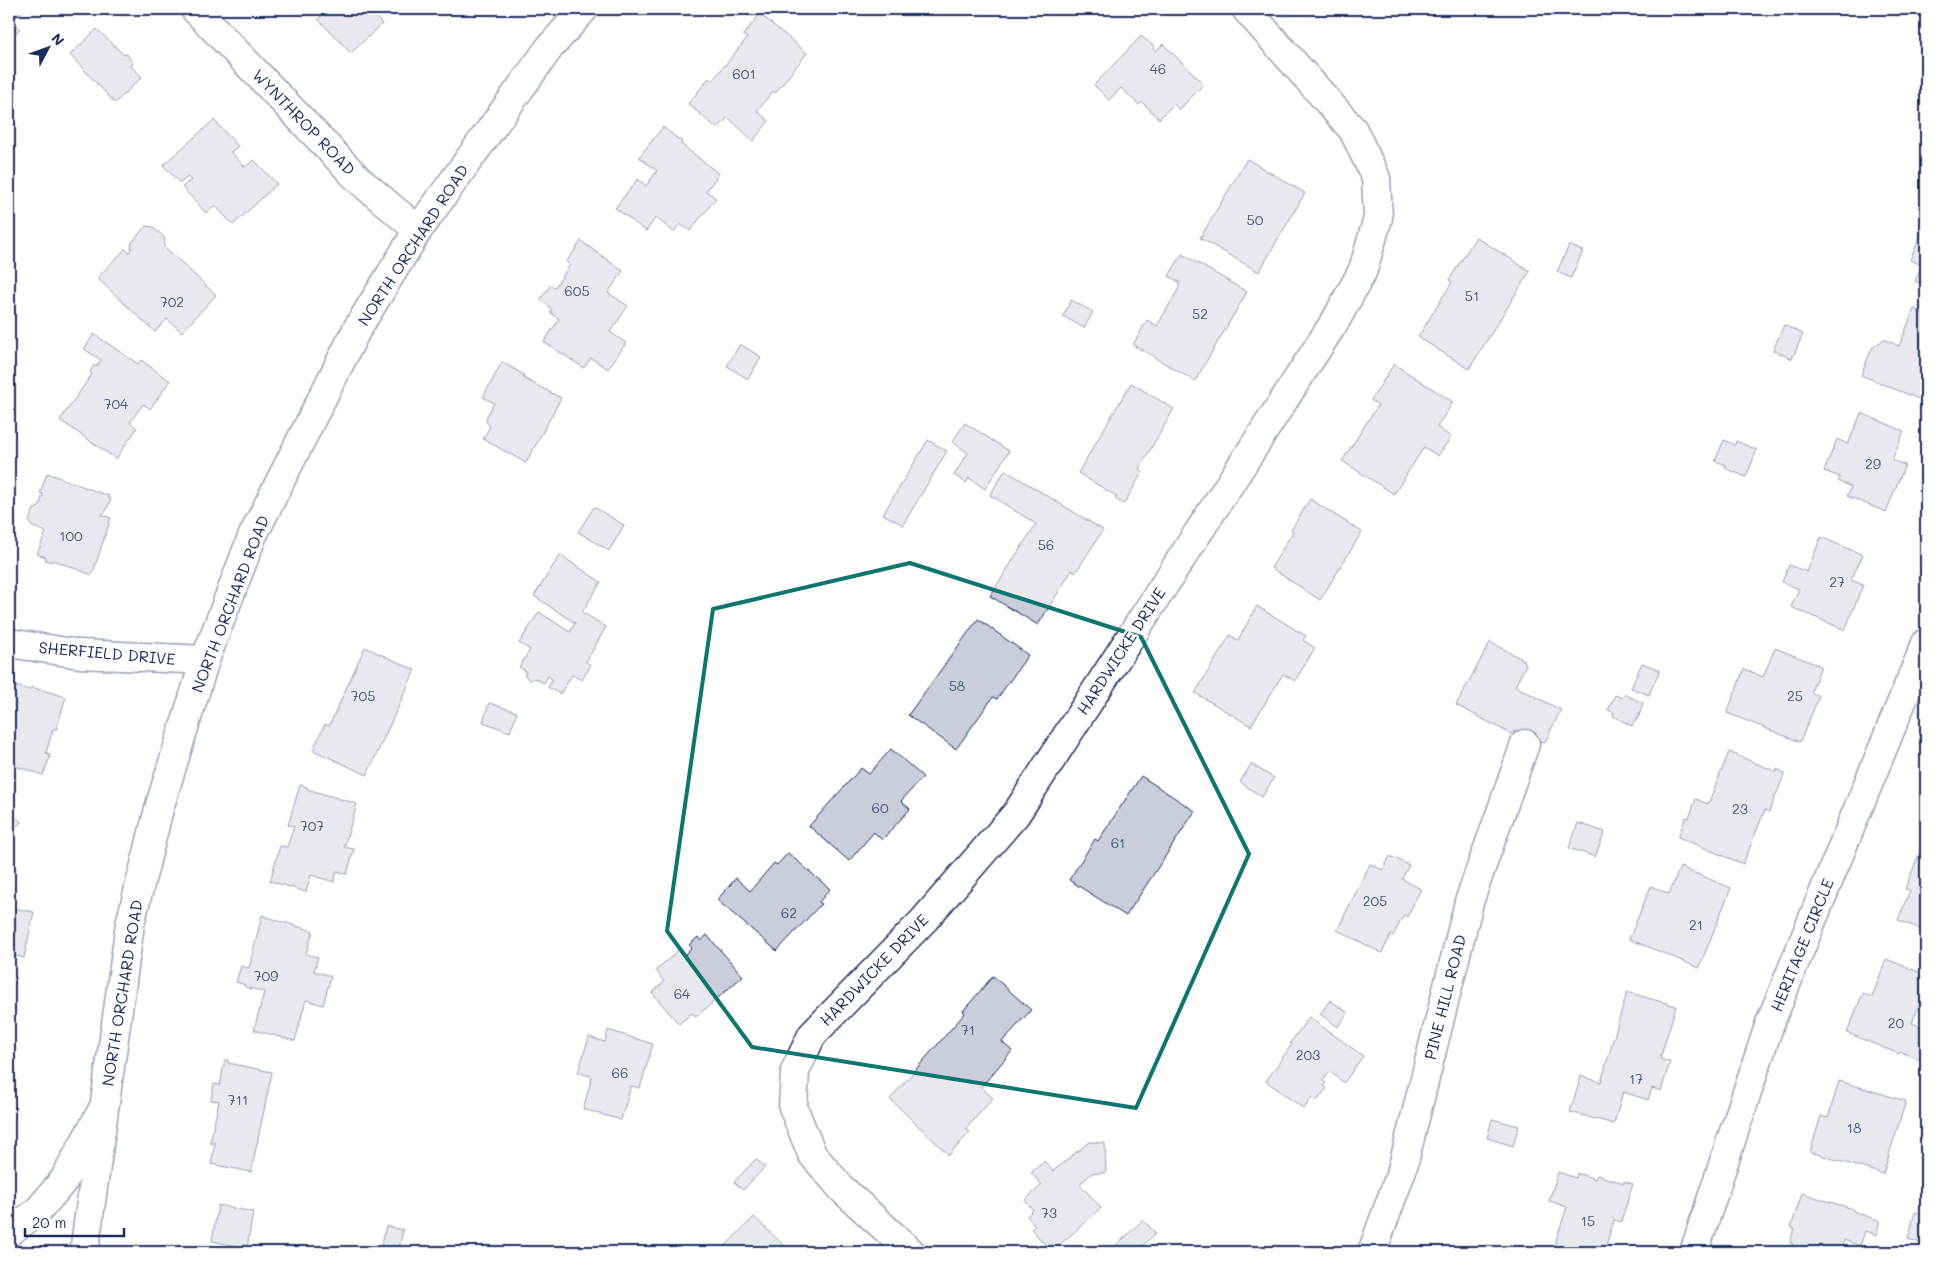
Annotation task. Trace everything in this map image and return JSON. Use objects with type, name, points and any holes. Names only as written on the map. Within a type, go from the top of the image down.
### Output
[{"type":"street","name":"WYNTHROP ROAD","points":[[195,9],[359,180],[418,230]]},
{"type":"street","name":"NORTH ORCHARD ROAD","points":[[84,1252],[130,924],[160,805],[205,660],[252,537],[357,329],[418,230],[550,48],[584,9]]},
{"type":"street","name":"HARDWICKE DRIVE","points":[[911,1252],[842,1189],[812,1154],[793,1108],[795,1071],[812,1035],[924,920],[1016,814],[1337,318],[1363,270],[1378,218],[1376,178],[1353,130],[1246,9]]},
{"type":"street","name":"HERITAGE CIRCLE","points":[[1694,1252],[1770,1024],[1926,643]]},
{"type":"street","name":"SHERFIELD DRIVE","points":[[9,644],[80,654],[205,660]]},
{"type":"street","name":"PINE HILL ROAD","points":[[1372,1252],[1402,1170],[1469,902],[1525,744]]},
{"type":"street","points":[[9,1232],[37,1212],[64,1180],[104,1107]]},
{"type":"highlighted area","points":[[910,563],[1141,637],[1249,854],[1136,1108],[752,1047],[667,931],[713,609]]},
{"type":"building","points":[[9,9],[26,9],[12,20],[20,29],[9,39]]},
{"type":"building","points":[[315,9],[369,9],[382,24],[351,53],[318,19],[321,16]]},
{"type":"building","points":[[760,14],[807,53],[776,92],[772,92],[757,111],[769,121],[753,141],[728,117],[718,129],[688,104],[709,78],[712,81],[747,38],[743,35]]},
{"type":"building","points":[[97,29],[124,55],[127,54],[133,64],[131,66],[142,77],[115,103],[70,55]]},
{"type":"building","points":[[1141,36],[1155,47],[1153,49],[1156,51],[1163,44],[1204,84],[1179,110],[1174,104],[1159,119],[1142,102],[1139,105],[1121,88],[1109,100],[1094,85]]},
{"type":"building","points":[[214,120],[238,146],[231,152],[245,167],[254,160],[277,184],[233,225],[215,205],[206,213],[182,187],[191,180],[188,177],[180,183],[163,165]]},
{"type":"building","points":[[663,127],[719,174],[706,191],[716,198],[690,231],[680,224],[674,232],[656,218],[646,231],[615,208],[638,179],[646,186],[657,171],[639,157]]},
{"type":"building","points":[[1247,159],[1305,193],[1259,272],[1200,238]]},
{"type":"building","points":[[1926,222],[1926,286],[1915,281],[1922,265],[1910,260]]},
{"type":"building","points":[[146,226],[153,227],[163,236],[165,239],[164,246],[216,295],[182,332],[167,319],[155,332],[97,278],[125,249],[129,252],[131,250],[132,242]]},
{"type":"building","points":[[1476,237],[1530,271],[1469,369],[1418,337],[1452,282],[1449,280]]},
{"type":"building","points":[[581,241],[623,271],[608,293],[628,306],[610,332],[626,343],[608,369],[591,358],[584,368],[544,342],[559,319],[551,313],[551,308],[540,300],[551,285],[555,287],[570,265],[566,262]]},
{"type":"building","points":[[1569,245],[1583,251],[1571,278],[1557,272]]},
{"type":"building","points":[[1182,254],[1247,292],[1195,381],[1133,345],[1147,320],[1157,326],[1179,288],[1179,282],[1169,276]]},
{"type":"building","points":[[1071,300],[1093,312],[1084,328],[1063,316]]},
{"type":"building","points":[[1914,309],[1926,314],[1926,402],[1861,375],[1872,348],[1884,339],[1899,346]]},
{"type":"building","points":[[1784,325],[1803,334],[1792,359],[1773,350]]},
{"type":"building","points":[[94,334],[138,364],[141,360],[170,381],[150,409],[143,404],[130,422],[137,428],[116,459],[60,420],[92,374],[90,372],[94,365],[96,367],[101,360],[84,349]]},
{"type":"building","points":[[740,344],[761,357],[748,379],[727,366]]},
{"type":"building","points":[[502,362],[524,375],[523,378],[561,398],[526,463],[483,439],[490,426],[486,422],[487,416],[494,403],[483,397]]},
{"type":"building","points":[[1394,364],[1453,402],[1437,427],[1451,437],[1438,456],[1424,447],[1394,494],[1342,461],[1378,405],[1371,400]]},
{"type":"building","points":[[1131,383],[1174,409],[1139,469],[1143,471],[1124,504],[1115,499],[1116,496],[1078,473]]},
{"type":"building","points":[[1861,413],[1904,431],[1892,460],[1905,465],[1886,512],[1847,496],[1851,487],[1838,481],[1840,477],[1824,471],[1837,439],[1848,444]]},
{"type":"building","points":[[965,423],[1009,451],[985,489],[969,478],[966,483],[954,475],[968,453],[952,442]]},
{"type":"building","points":[[928,440],[947,451],[903,525],[883,514]]},
{"type":"building","points":[[1724,440],[1735,445],[1736,441],[1757,450],[1746,477],[1725,468],[1726,465],[1715,461]]},
{"type":"building","points":[[1005,470],[1103,530],[1076,572],[1072,570],[1038,625],[990,596],[1036,524],[990,495]]},
{"type":"building","points":[[47,473],[109,496],[108,498],[111,499],[105,513],[102,515],[111,518],[92,575],[53,560],[51,562],[45,560],[46,557],[37,554],[46,532],[31,526],[29,521],[34,509],[39,507],[43,494],[40,493]]},
{"type":"building","points":[[1310,499],[1362,532],[1320,600],[1271,568]]},
{"type":"building","points":[[594,507],[624,525],[609,551],[578,532]]},
{"type":"building","points":[[1821,537],[1863,555],[1851,580],[1863,585],[1845,630],[1791,607],[1799,589],[1782,582],[1789,565],[1807,572]]},
{"type":"building","points":[[560,555],[601,582],[582,612],[606,627],[586,662],[591,665],[582,680],[572,675],[560,694],[548,687],[552,679],[548,676],[544,683],[535,678],[530,680],[525,676],[525,671],[519,667],[530,650],[519,643],[539,612],[570,632],[575,623],[534,596]]},
{"type":"building","points":[[1257,606],[1306,636],[1303,640],[1315,648],[1295,681],[1283,674],[1251,726],[1195,693],[1230,635],[1238,640]]},
{"type":"building","points":[[978,619],[1028,655],[997,699],[993,697],[956,749],[908,715]]},
{"type":"building","points":[[1490,642],[1524,660],[1526,665],[1515,686],[1561,710],[1545,742],[1541,741],[1539,745],[1514,731],[1513,735],[1456,705]]},
{"type":"building","points":[[365,647],[415,670],[367,775],[313,750],[325,724],[329,726]]},
{"type":"building","points":[[1775,648],[1821,666],[1811,692],[1819,696],[1800,742],[1727,713],[1744,669],[1763,677]]},
{"type":"building","points":[[1642,663],[1660,670],[1649,695],[1631,688]]},
{"type":"building","points":[[9,684],[30,690],[31,687],[66,697],[56,730],[53,729],[46,753],[50,754],[50,757],[43,775],[9,764]]},
{"type":"building","points":[[1624,694],[1643,703],[1639,716],[1632,726],[1613,716],[1614,713],[1608,710],[1615,695],[1622,698]]},
{"type":"building","points":[[489,703],[517,712],[510,732],[483,722]]},
{"type":"building","points":[[891,749],[923,777],[901,801],[910,809],[882,840],[874,832],[849,861],[809,826],[861,768],[869,774]]},
{"type":"building","points":[[1729,752],[1777,772],[1777,769],[1785,773],[1769,812],[1765,810],[1743,864],[1678,837],[1686,817],[1689,818],[1696,799],[1708,804]]},
{"type":"building","points":[[1251,764],[1274,778],[1262,797],[1240,782]]},
{"type":"building","points":[[1141,776],[1195,811],[1126,916],[1069,880],[1095,839],[1098,841]]},
{"type":"building","points":[[300,785],[307,787],[307,789],[357,804],[344,847],[354,849],[347,874],[337,871],[334,882],[311,875],[306,892],[270,881],[280,846],[287,847],[294,826],[288,825]]},
{"type":"building","points":[[9,810],[21,822],[9,834]]},
{"type":"building","points":[[1578,823],[1605,832],[1595,857],[1569,848]]},
{"type":"building","points":[[1926,837],[1926,931],[1898,920],[1910,890],[1905,889]]},
{"type":"building","points":[[788,853],[830,889],[819,902],[821,904],[777,951],[717,900],[736,878],[750,891],[774,863],[777,865]]},
{"type":"building","points":[[1390,856],[1409,865],[1402,879],[1421,889],[1407,917],[1404,915],[1382,953],[1337,930],[1370,864],[1383,870]]},
{"type":"building","points":[[1680,867],[1731,888],[1699,968],[1629,939],[1651,886],[1669,894]]},
{"type":"building","points":[[9,907],[34,912],[24,958],[11,955],[9,967]]},
{"type":"building","points":[[262,915],[313,931],[306,954],[318,957],[314,971],[331,976],[323,1005],[306,1000],[295,1041],[254,1030],[264,992],[245,987],[245,985],[236,982],[241,966],[249,968]]},
{"type":"building","points":[[707,935],[743,976],[696,1017],[692,1013],[679,1024],[652,993],[664,982],[656,970],[680,949],[685,955],[692,948],[689,945],[698,937],[701,941]]},
{"type":"building","points":[[1886,959],[1926,975],[1926,988],[1912,1023],[1926,1029],[1926,1050],[1922,1060],[1900,1052],[1899,1054],[1847,1033],[1863,993],[1872,997]]},
{"type":"building","points":[[993,976],[1031,1010],[1002,1042],[1012,1051],[981,1087],[993,1098],[966,1129],[970,1132],[949,1155],[890,1099],[965,1013],[963,1011]]},
{"type":"building","points":[[1627,992],[1676,1006],[1660,1059],[1670,1062],[1661,1091],[1652,1088],[1648,1100],[1623,1092],[1614,1124],[1570,1112],[1581,1076],[1601,1082]]},
{"type":"building","points":[[1330,1000],[1348,1013],[1338,1027],[1320,1014]]},
{"type":"building","points":[[1309,1017],[1363,1056],[1344,1083],[1330,1072],[1323,1081],[1326,1083],[1324,1086],[1327,1088],[1317,1101],[1312,1097],[1304,1109],[1266,1081]]},
{"type":"building","points":[[608,1030],[653,1044],[640,1088],[631,1086],[621,1120],[583,1109],[592,1077],[578,1072],[589,1037],[605,1042]]},
{"type":"building","points":[[225,1059],[228,1060],[228,1063],[272,1072],[251,1172],[211,1164],[215,1143],[210,1143],[219,1101],[211,1100],[214,1084],[220,1085]]},
{"type":"building","points":[[1839,1081],[1906,1101],[1883,1174],[1810,1152],[1821,1116],[1828,1118]]},
{"type":"building","points":[[1492,1119],[1519,1126],[1513,1146],[1487,1138]]},
{"type":"building","points":[[1089,1142],[1105,1143],[1106,1173],[1092,1173],[1080,1184],[1101,1208],[1052,1252],[1031,1229],[1035,1225],[1027,1216],[1033,1210],[1025,1200],[1042,1185],[1031,1173],[1044,1161],[1053,1171]]},
{"type":"building","points":[[756,1159],[765,1167],[743,1190],[734,1182]]},
{"type":"building","points":[[1558,1172],[1576,1178],[1577,1173],[1595,1179],[1597,1175],[1633,1184],[1621,1222],[1614,1220],[1604,1252],[1552,1252],[1567,1207],[1549,1201]]},
{"type":"building","points":[[1802,1193],[1853,1209],[1853,1211],[1880,1221],[1876,1235],[1865,1231],[1860,1246],[1844,1240],[1840,1252],[1790,1252],[1793,1244],[1790,1243],[1794,1228],[1791,1227]]},
{"type":"building","points":[[218,1205],[253,1212],[247,1248],[212,1241]]},
{"type":"building","points":[[1915,1212],[1926,1215],[1926,1245],[1908,1239]]},
{"type":"building","points":[[754,1217],[791,1252],[730,1252],[724,1247]]},
{"type":"building","points":[[1143,1220],[1156,1233],[1139,1249],[1142,1252],[1109,1252]]},
{"type":"building","points":[[386,1226],[403,1230],[398,1252],[380,1252]]}]
